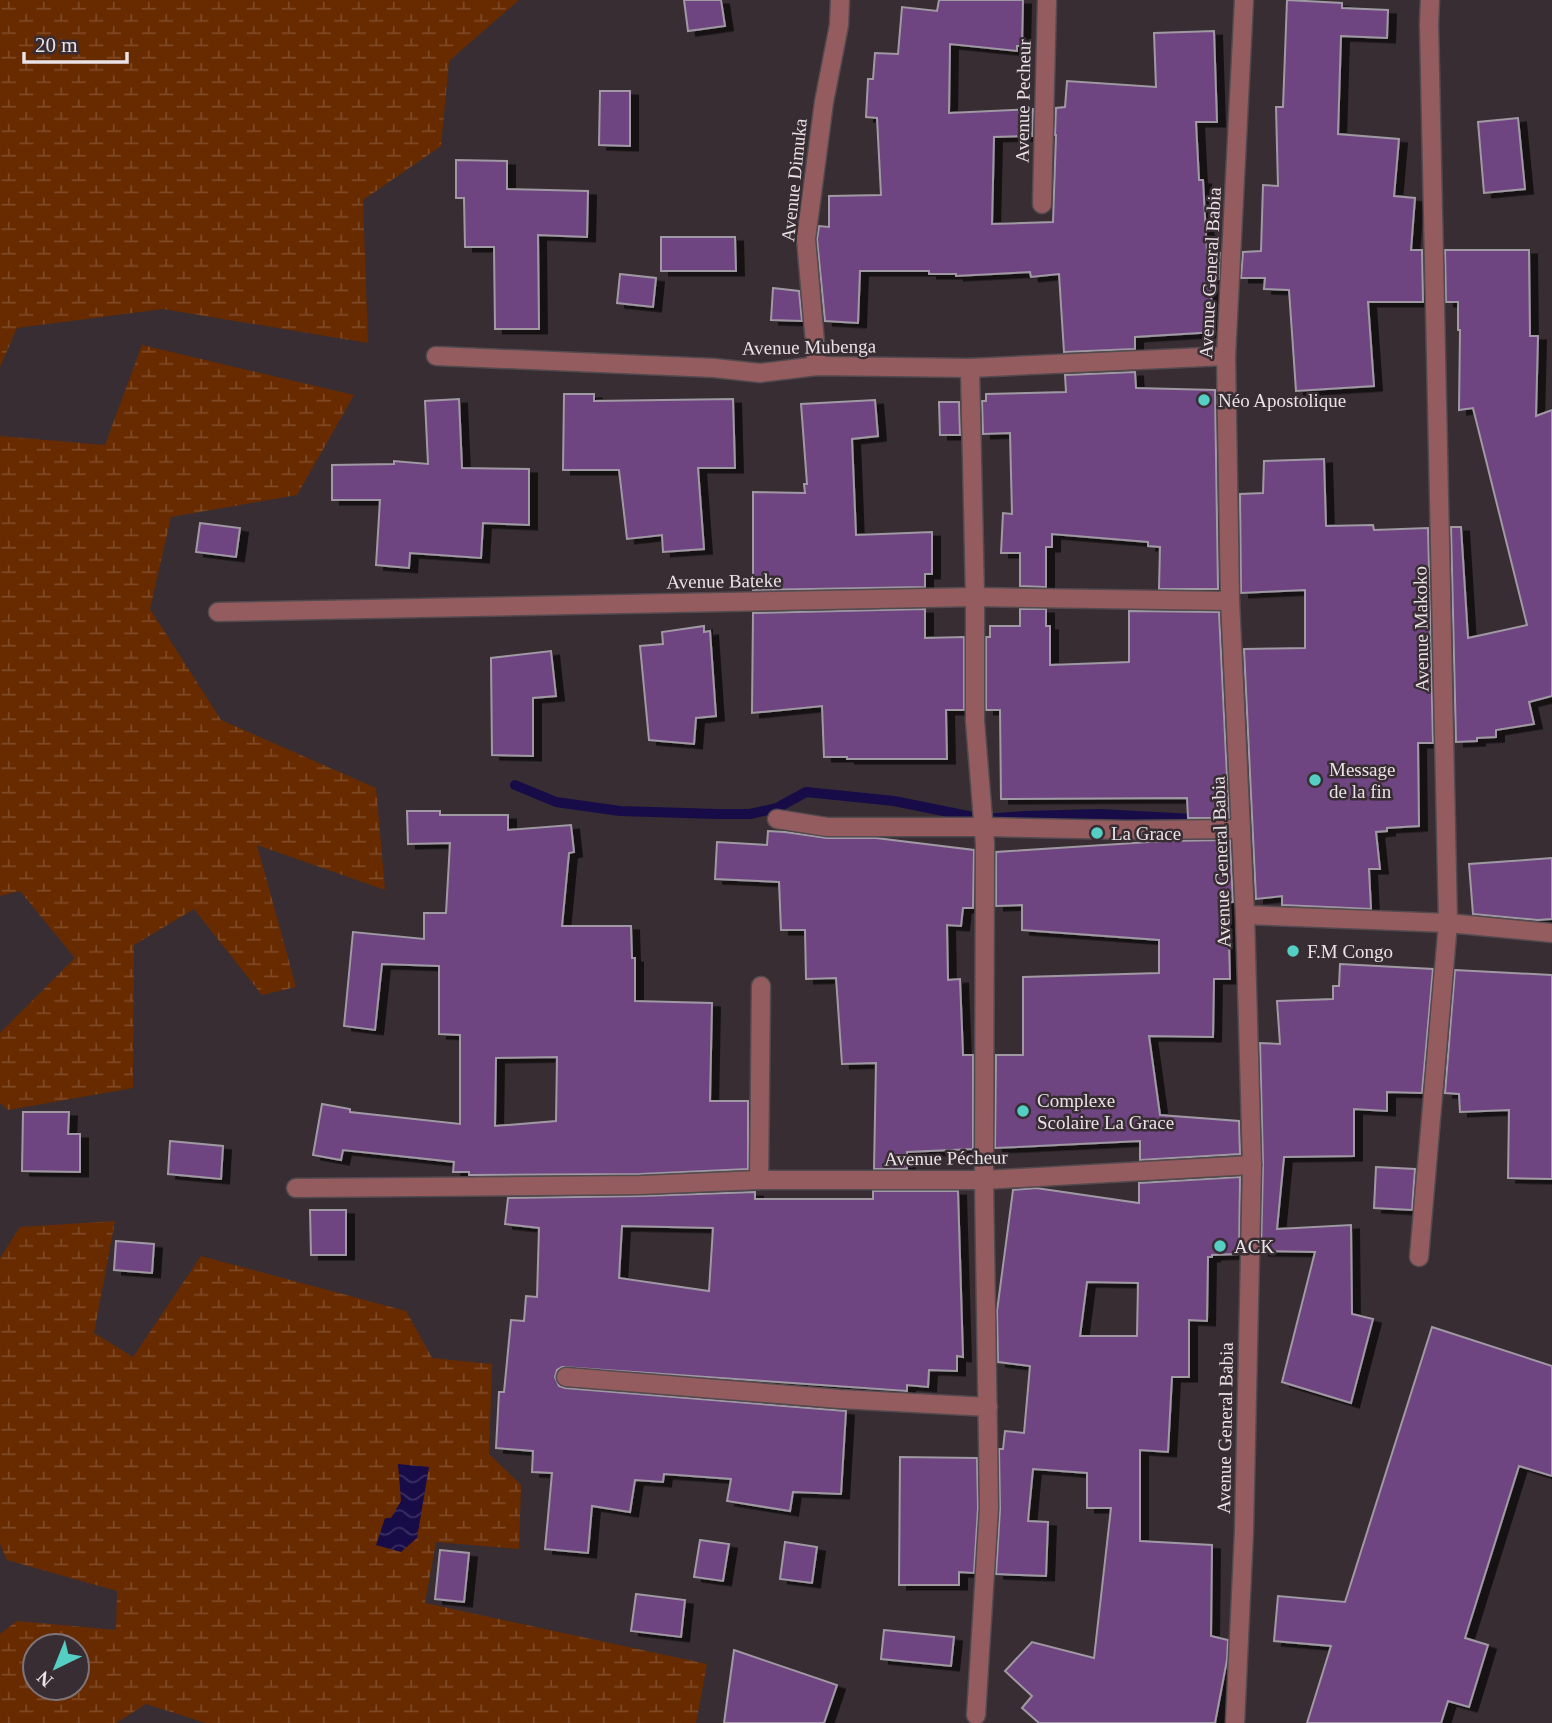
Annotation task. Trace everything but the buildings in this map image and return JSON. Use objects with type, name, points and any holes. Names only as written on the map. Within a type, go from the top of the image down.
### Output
[{"type":"street","name":"Avenue Dimuka","points":[[817,366],[806,239],[824,102],[839,25],[840,0]]},
{"type":"street","name":"Avenue Pecheur","points":[[1042,204],[1047,0]]},
{"type":"street","name":"Avenue General Babia","points":[[1235,1723],[1244,1531],[1252,1165],[1245,915],[1230,601],[1226,356],[1244,0]]},
{"type":"street","name":"Avenue Makoko","points":[[1419,1257],[1448,923],[1430,0]]},
{"type":"street","name":"Avenue Mubenga","points":[[436,356],[715,368],[760,373],[817,366],[970,368],[1226,356]]},
{"type":"street","points":[[970,368],[975,721],[985,844],[984,1180],[989,1508],[976,1715]]},
{"type":"street","name":"Avenue Bateke","points":[[218,612],[975,597],[1230,601]]},
{"type":"street","points":[[777,819],[827,827],[1241,829]]},
{"type":"street","points":[[1245,915],[1448,923],[1552,933]]},
{"type":"street","points":[[759,1180],[761,986]]},
{"type":"street","name":"Avenue Pécheur","points":[[296,1188],[641,1185],[759,1180],[984,1180],[1252,1165]]},
{"type":"street","points":[[566,1377],[988,1408]]},
{"type":"green space","points":[[0,0],[519,0],[449,61],[441,146],[363,200],[368,343],[163,309],[17,328],[0,367]]},
{"type":"green space","points":[[142,345],[354,395],[297,495],[171,517],[150,609],[221,720],[376,788],[385,890],[257,845],[296,987],[262,995],[194,909],[134,945],[133,1088],[8,1110],[0,1103],[0,1033],[75,958],[20,891],[0,896],[0,436],[105,445]]},
{"type":"green space","points":[[115,1221],[94,1333],[133,1357],[201,1256],[406,1311],[432,1358],[492,1364],[489,1454],[521,1485],[519,1549],[436,1542],[425,1603],[707,1664],[696,1723],[206,1723],[146,1704],[116,1723],[0,1723],[0,1634],[17,1621],[116,1630],[117,1591],[7,1560],[0,1544],[0,1258],[20,1227]]},
{"type":"water","points":[[398,1464],[429,1467],[417,1538],[401,1552],[376,1545],[385,1518],[391,1518],[401,1501]]},
{"type":"waterway","points":[[515,785],[556,802],[620,811],[750,814],[777,808],[806,792],[894,801],[983,819],[1099,814],[1232,821]]},
{"type":"place","name":"Néo Apostolique","points":[[1204,400]]},
{"type":"place","name":"Message de la fin","points":[[1315,780]]},
{"type":"place","name":"La Grace","points":[[1097,833]]},
{"type":"place","name":"F.M Congo","points":[[1293,951]]},
{"type":"place","name":"Complexe Scolaire La Grace","points":[[1023,1111]]},
{"type":"place","name":"ACK","points":[[1220,1246]]}]
